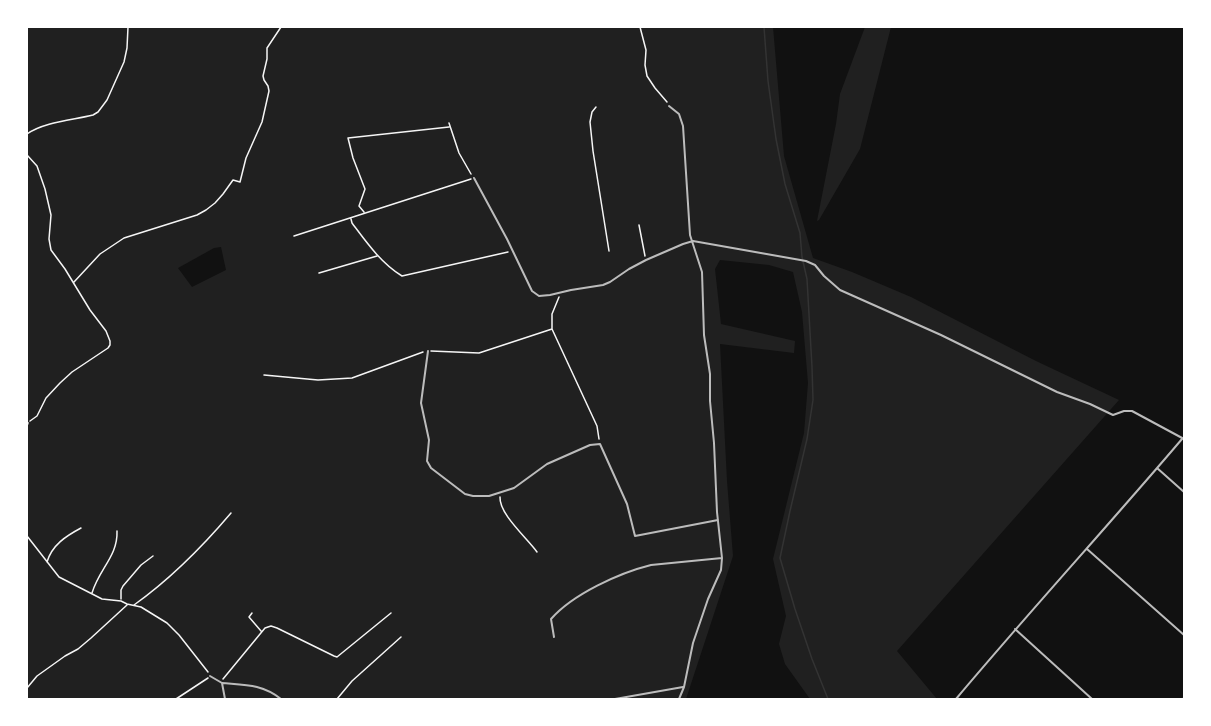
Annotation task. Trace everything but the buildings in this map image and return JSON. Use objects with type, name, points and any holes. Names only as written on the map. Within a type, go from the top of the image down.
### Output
[{"type":"street","points":[[669,106],[679,114],[683,126],[690,235],[702,272],[704,335],[711,374],[710,401],[722,558],[721,570],[693,643],[684,687],[679,699]]},
{"type":"street","points":[[474,178],[507,238],[532,291],[539,296],[603,285],[646,260],[683,243],[693,241],[806,261],[815,265],[840,290],[941,335],[1057,392],[1113,415],[1132,411],[1183,439],[956,699]]},
{"type":"street","points":[[428,351],[421,403],[429,440],[427,461],[431,468],[465,494],[489,496],[501,493],[523,483],[547,464],[590,445],[600,444],[627,504],[635,536],[718,520]]},
{"type":"street","points":[[1157,468],[1184,492]]},
{"type":"street","points":[[1088,549],[1184,634]]},
{"type":"street","points":[[554,637],[551,619],[567,605],[595,587],[651,565],[722,558]]},
{"type":"street","points":[[1015,629],[1092,699]]},
{"type":"street","points":[[210,676],[221,682],[253,685],[281,699]]},
{"type":"street","points":[[221,682],[225,699]]},
{"type":"street","points":[[615,699],[684,687]]},
{"type":"path","points":[[27,134],[46,126],[93,115],[102,107],[124,62],[128,27]]},
{"type":"path","points":[[74,282],[100,254],[124,238],[197,215],[214,203],[233,180],[240,182],[246,158],[262,122],[269,91],[263,76],[267,48],[281,27]]},
{"type":"path","points":[[640,27],[646,50],[647,76],[669,106]]},
{"type":"path","points":[[596,107],[592,112],[590,122],[609,251]]},
{"type":"path","points":[[294,236],[474,178],[459,153],[449,123]]},
{"type":"path","points":[[365,214],[359,206],[365,189],[348,138],[450,127]]},
{"type":"path","points":[[27,155],[37,166],[45,189],[51,215],[51,250],[106,331],[110,345],[60,383],[46,398],[37,416],[27,424]]},
{"type":"path","points":[[351,218],[352,223],[377,256],[402,276],[512,251]]},
{"type":"path","points":[[639,225],[646,260]]},
{"type":"path","points":[[319,273],[377,256]]},
{"type":"path","points":[[561,293],[552,314],[552,329],[597,426],[600,444]]},
{"type":"path","points":[[264,375],[318,380],[352,378],[428,351],[479,353],[552,329]]},
{"type":"path","points":[[501,493],[500,501],[503,509],[537,552]]},
{"type":"path","points":[[133,605],[183,563],[231,513]]},
{"type":"path","points":[[46,562],[48,556],[63,538],[81,528]]},
{"type":"path","points":[[92,595],[100,574],[115,550],[117,531]]},
{"type":"path","points":[[27,536],[59,577],[102,599],[121,601],[141,607],[167,623],[179,634],[210,676],[176,699]]},
{"type":"path","points":[[121,601],[123,586],[141,565],[153,556]]},
{"type":"path","points":[[27,688],[37,676],[78,649],[127,604]]},
{"type":"path","points":[[252,613],[249,617],[261,631]]},
{"type":"path","points":[[221,682],[265,627],[277,628],[337,657],[391,613]]},
{"type":"path","points":[[338,699],[352,681],[401,636]]},
{"type":"shaded area","points":[[27,27],[773,27],[784,156],[813,258],[911,297],[1036,361],[1119,400],[897,651],[937,699],[810,699],[785,664],[779,644],[786,616],[773,559],[804,433],[808,383],[802,312],[793,272],[769,265],[720,260],[715,269],[721,324],[795,341],[794,353],[720,344],[733,556],[686,699],[27,699]],"holes":[[[221,247],[226,270],[192,287],[178,268],[214,248]]]},
{"type":"shaded area","points":[[865,27],[891,27],[860,149],[817,221],[840,94]]},
{"type":"waterway","points":[[764,27],[776,139],[785,184],[800,233],[807,279],[813,400],[807,439],[780,558],[812,659],[828,699]]}]
